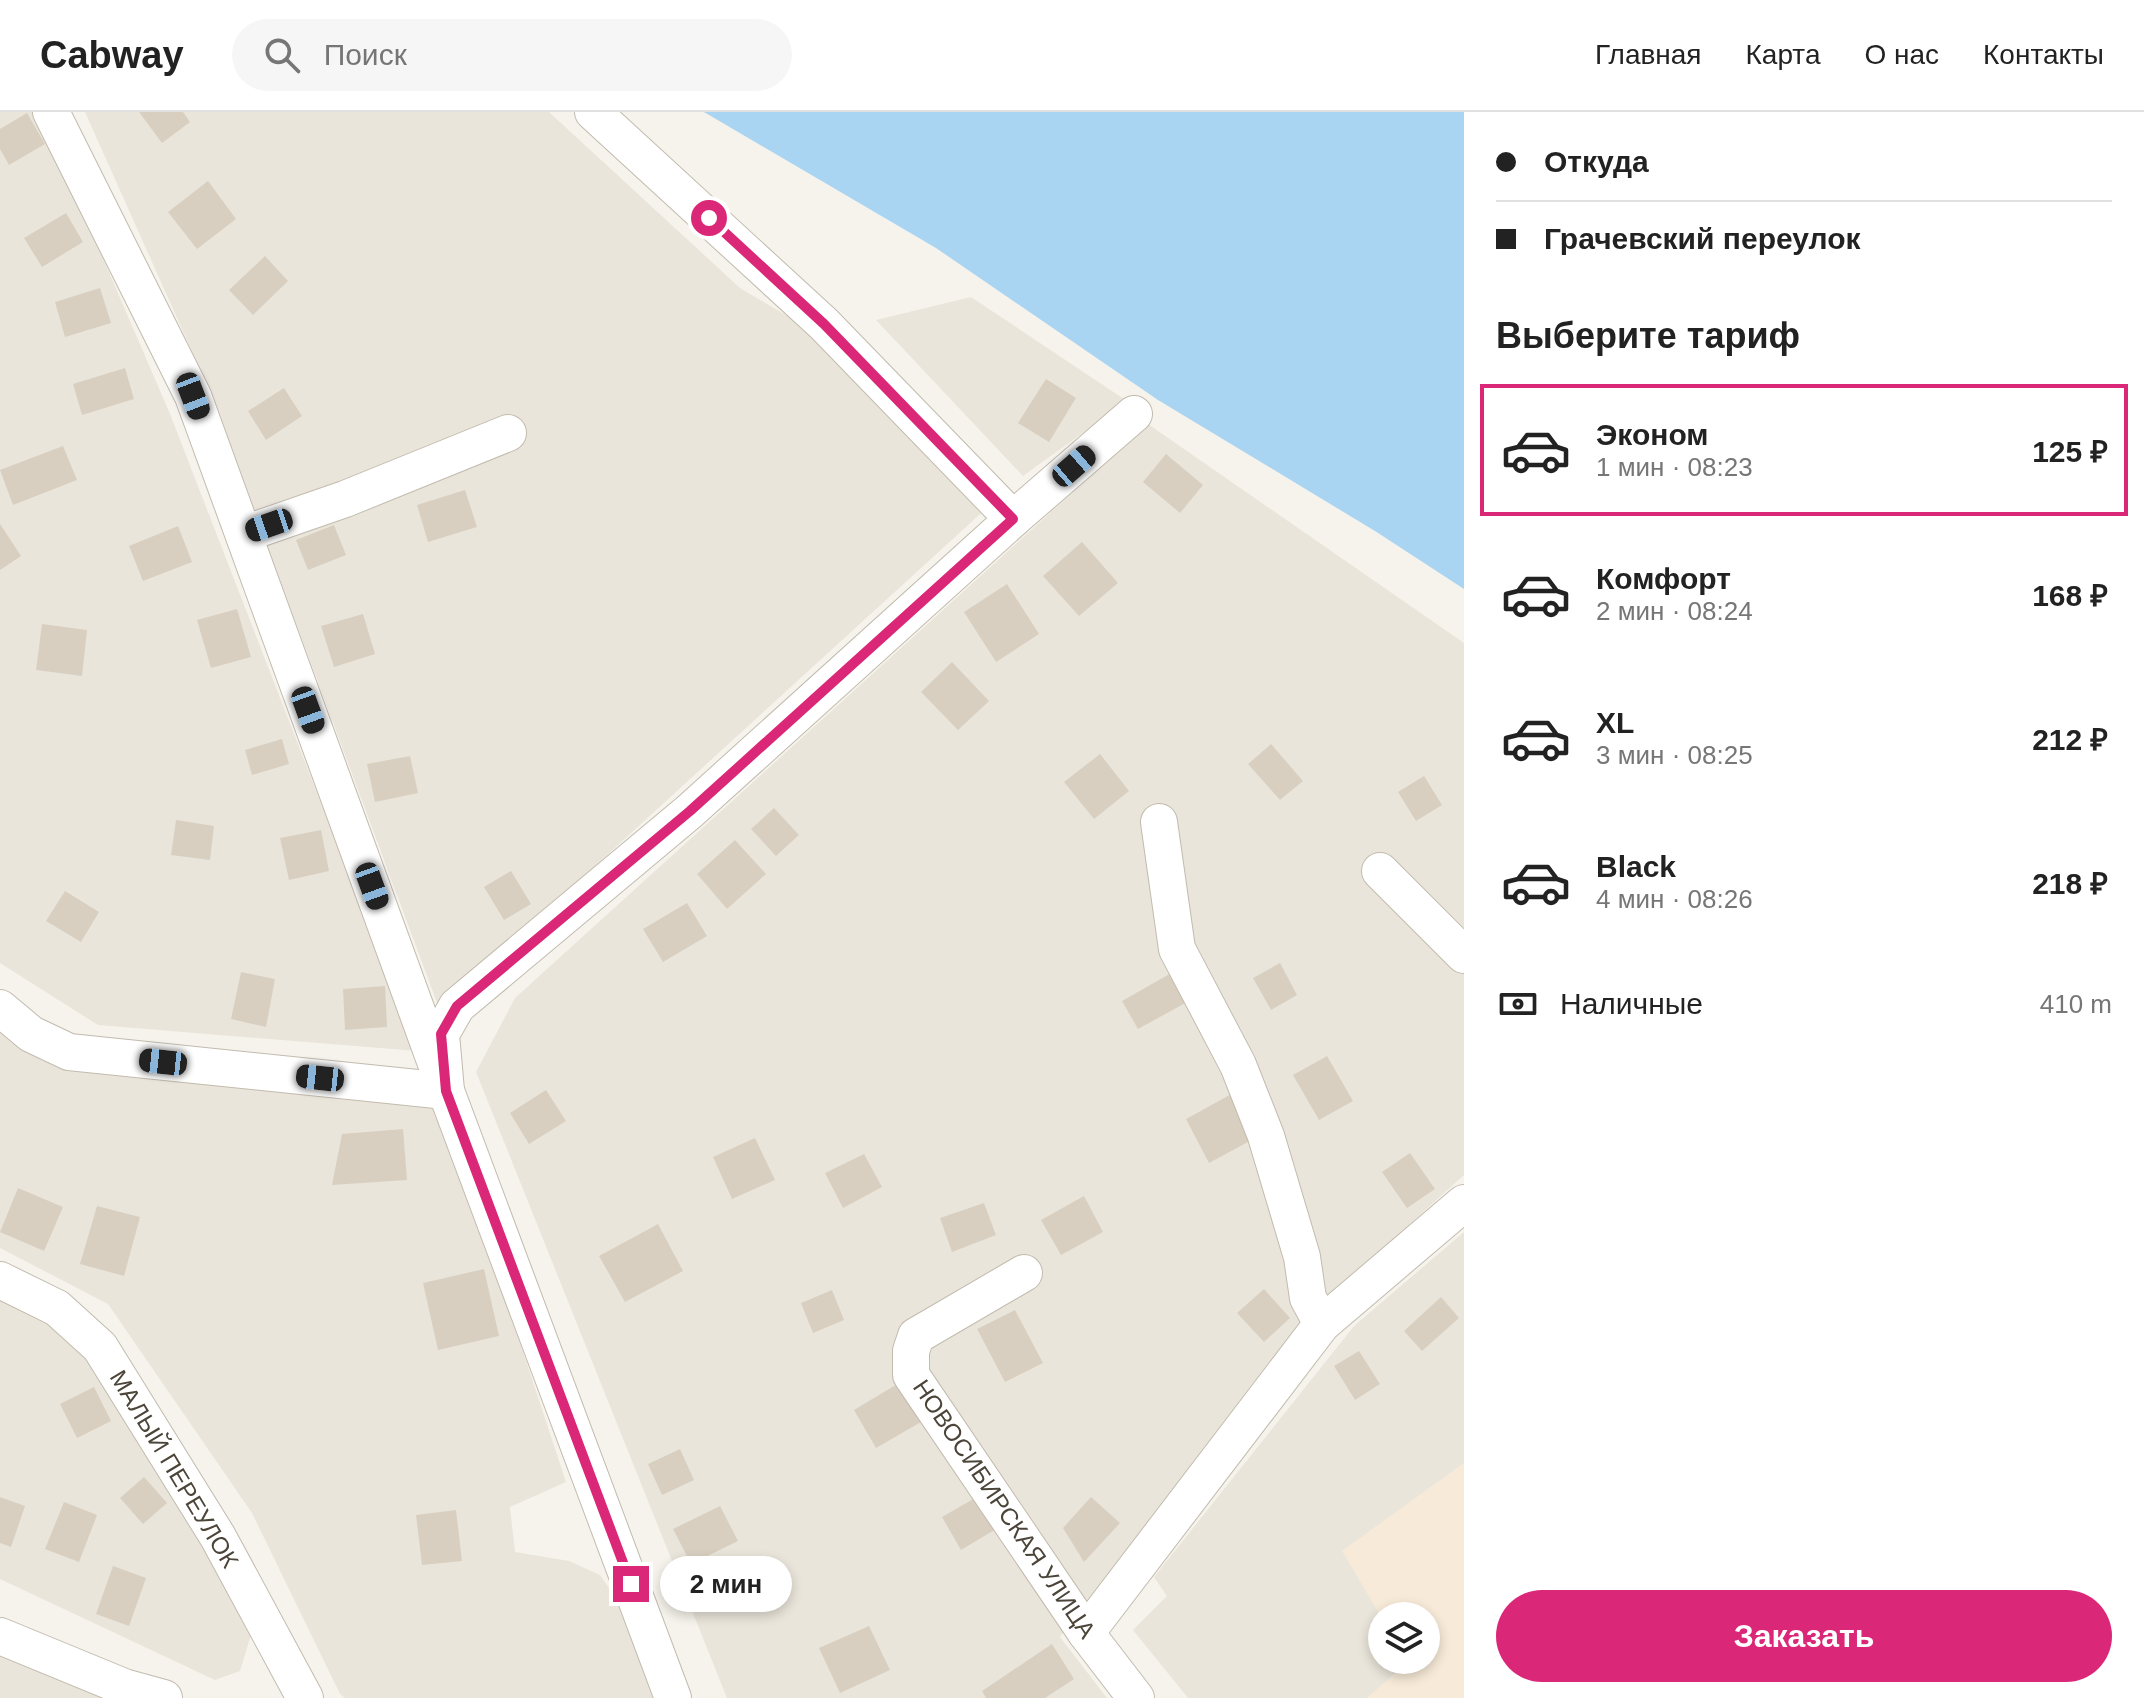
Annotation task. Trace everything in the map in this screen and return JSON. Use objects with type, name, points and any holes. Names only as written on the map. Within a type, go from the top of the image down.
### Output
[{"type":"street","points":[[51,112],[193,396],[446,1091],[673,1698]]},
{"type":"street","points":[[593,112],[824,324],[1013,519]]},
{"type":"street","points":[[446,1091],[441,1034],[457,1006],[690,811],[1134,414]]},
{"type":"street","points":[[244,534],[345,499],[508,433]]},
{"type":"street","points":[[1159,822],[1177,949],[1238,1065],[1266,1136],[1302,1257],[1308,1298],[1322,1324]]},
{"type":"street","points":[[1380,871],[1464,955]]},
{"type":"street","points":[[0,1008],[31,1034],[69,1052],[446,1091]]},
{"type":"street","points":[[1086,1633],[1322,1324],[1464,1203]]},
{"type":"street","name":"НОВОСИБИРСКАЯ УЛИЦА","points":[[1024,1273],[916,1336],[911,1351],[911,1375],[1086,1633],[1136,1698]]},
{"type":"street","name":"МАЛЫЙ ПЕРЕУЛОК","points":[[0,1280],[57,1308],[100,1347],[218,1537],[305,1698]]},
{"type":"street","points":[[0,1636],[124,1687],[164,1698]]},
{"type":"shaded area","points":[[0,112],[40,112],[170,414],[417,1051],[98,1025],[0,963]]},
{"type":"shaded area","points":[[85,112],[549,112],[740,288],[821,336],[990,505],[492,960],[449,1035],[211,394]]},
{"type":"shaded area","points":[[971,297],[1127,401],[1023,476],[876,320]]},
{"type":"shaded area","points":[[1148,424],[1464,643],[1464,1175],[1298,1326],[1060,1637],[1107,1698],[727,1698],[476,1072],[515,998]]},
{"type":"shaded area","points":[[0,1008],[50,1049],[439,1097],[566,1482],[510,1507],[515,1552],[569,1561],[600,1575],[649,1646],[669,1698],[345,1698],[340,1694],[252,1513],[108,1304],[0,1248]]},
{"type":"shaded area","points":[[1464,1232],[1464,1463],[1343,1551],[1373,1602],[1368,1602],[1368,1674],[1394,1674],[1367,1698],[1188,1698],[1133,1630],[1167,1596],[1154,1577],[1354,1326]]},
{"type":"shaded area","points":[[0,1292],[67,1326],[257,1615],[240,1671],[215,1680],[0,1579]]},
{"type":"shaded area","points":[[1464,1463],[1464,1698],[1367,1698],[1394,1674],[1440,1674],[1440,1602],[1372,1602],[1342,1551]]},
{"type":"shaded area","points":[[0,1642],[145,1698],[0,1698]]},
{"type":"water","points":[[704,112],[1464,112],[1464,589],[1375,531],[1158,400],[936,248]]},
{"type":"building","points":[[139,112],[183,112],[190,122],[162,143]]},
{"type":"building","points":[[27,113],[45,144],[9,165],[0,149],[0,129]]},
{"type":"building","points":[[208,181],[236,219],[197,249],[168,212]]},
{"type":"building","points":[[66,213],[83,242],[42,267],[24,238]]},
{"type":"building","points":[[265,256],[288,281],[253,315],[229,290]]},
{"type":"building","points":[[100,288],[111,323],[65,337],[55,302]]},
{"type":"building","points":[[125,368],[134,399],[82,415],[73,384]]},
{"type":"building","points":[[1046,379],[1076,398],[1049,442],[1018,423]]},
{"type":"building","points":[[284,388],[302,416],[266,440],[248,411]]},
{"type":"building","points":[[63,446],[77,480],[13,505],[0,470]]},
{"type":"building","points":[[1166,454],[1203,485],[1180,513],[1143,482]]},
{"type":"building","points":[[465,490],[477,527],[428,542],[417,505]]},
{"type":"building","points":[[0,524],[21,556],[0,570]]},
{"type":"building","points":[[334,525],[346,555],[308,570],[296,540]]},
{"type":"building","points":[[178,526],[192,562],[143,581],[129,546]]},
{"type":"building","points":[[1082,542],[1118,583],[1079,616],[1043,576]]},
{"type":"building","points":[[1007,584],[1039,634],[996,662],[964,612]]},
{"type":"building","points":[[237,609],[251,657],[211,668],[197,620]]},
{"type":"building","points":[[363,614],[375,654],[334,667],[321,626]]},
{"type":"building","points":[[42,624],[87,630],[82,676],[36,670]]},
{"type":"building","points":[[952,662],[989,701],[958,730],[921,692]]},
{"type":"building","points":[[282,739],[289,764],[252,775],[245,750]]},
{"type":"building","points":[[1271,744],[1303,781],[1280,800],[1248,764]]},
{"type":"building","points":[[1100,754],[1129,791],[1094,819],[1064,782]]},
{"type":"building","points":[[410,756],[418,793],[375,802],[367,764]]},
{"type":"building","points":[[1424,776],[1442,805],[1416,821],[1398,792]]},
{"type":"building","points":[[774,808],[799,835],[776,856],[751,829]]},
{"type":"building","points":[[176,820],[214,826],[210,860],[171,855]]},
{"type":"building","points":[[321,830],[329,871],[289,880],[280,838]]},
{"type":"building","points":[[735,840],[766,874],[727,909],[697,874]]},
{"type":"building","points":[[511,871],[531,904],[504,920],[484,887]]},
{"type":"building","points":[[65,891],[99,912],[81,942],[46,921]]},
{"type":"building","points":[[687,903],[707,936],[663,962],[643,929]]},
{"type":"building","points":[[1280,963],[1297,995],[1271,1010],[1253,978]]},
{"type":"building","points":[[241,972],[275,979],[266,1027],[231,1019]]},
{"type":"building","points":[[1173,972],[1189,1001],[1138,1029],[1122,1001]]},
{"type":"building","points":[[385,986],[387,1027],[345,1030],[343,989]]},
{"type":"building","points":[[1327,1056],[1353,1101],[1319,1120],[1293,1075]]},
{"type":"building","points":[[546,1090],[566,1121],[529,1144],[510,1113]]},
{"type":"building","points":[[1237,1091],[1261,1135],[1209,1163],[1186,1119]]},
{"type":"building","points":[[403,1129],[407,1180],[332,1185],[342,1134]]},
{"type":"building","points":[[755,1138],[775,1180],[732,1199],[713,1157]]},
{"type":"building","points":[[1410,1153],[1435,1189],[1407,1208],[1382,1172]]},
{"type":"building","points":[[864,1154],[882,1187],[843,1208],[825,1173]]},
{"type":"building","points":[[18,1188],[63,1207],[44,1251],[0,1232]]},
{"type":"building","points":[[1084,1196],[1103,1232],[1061,1255],[1041,1220]]},
{"type":"building","points":[[984,1203],[996,1235],[952,1252],[940,1218]]},
{"type":"building","points":[[97,1206],[140,1217],[124,1276],[80,1264]]},
{"type":"building","points":[[658,1224],[683,1271],[625,1302],[599,1256]]},
{"type":"building","points":[[484,1269],[499,1336],[438,1350],[423,1283]]},
{"type":"building","points":[[1264,1289],[1290,1318],[1264,1342],[1237,1313]]},
{"type":"building","points":[[832,1290],[844,1320],[813,1333],[801,1303]]},
{"type":"building","points":[[1441,1297],[1459,1318],[1422,1351],[1404,1331]]},
{"type":"building","points":[[1015,1310],[1043,1363],[1005,1382],[977,1329]]},
{"type":"building","points":[[1359,1351],[1380,1384],[1355,1400],[1334,1366]]},
{"type":"building","points":[[899,1383],[921,1422],[876,1448],[854,1410]]},
{"type":"building","points":[[94,1387],[111,1421],[77,1438],[60,1404]]},
{"type":"building","points":[[680,1449],[694,1480],[662,1495],[648,1464]]},
{"type":"building","points":[[144,1477],[167,1503],[143,1524],[120,1498]]},
{"type":"building","points":[[982,1494],[1001,1526],[961,1550],[942,1517]]},
{"type":"building","points":[[0,1497],[25,1506],[11,1547],[0,1543]]},
{"type":"building","points":[[1091,1497],[1120,1523],[1084,1562],[1063,1528]]},
{"type":"building","points":[[64,1502],[97,1515],[79,1562],[45,1549]]},
{"type":"building","points":[[720,1506],[738,1541],[691,1564],[673,1529]]},
{"type":"building","points":[[456,1510],[462,1561],[422,1565],[416,1515]]},
{"type":"building","points":[[113,1566],[146,1578],[129,1626],[96,1614]]},
{"type":"building","points":[[869,1626],[890,1670],[840,1693],[819,1648]]},
{"type":"building","points":[[1052,1644],[1074,1679],[1045,1698],[986,1698],[982,1691]]},
{"type":"route","points":[[631,1584],[446,1091],[441,1034],[457,1006],[690,811],[1013,519],[824,324],[709,218]]}]
